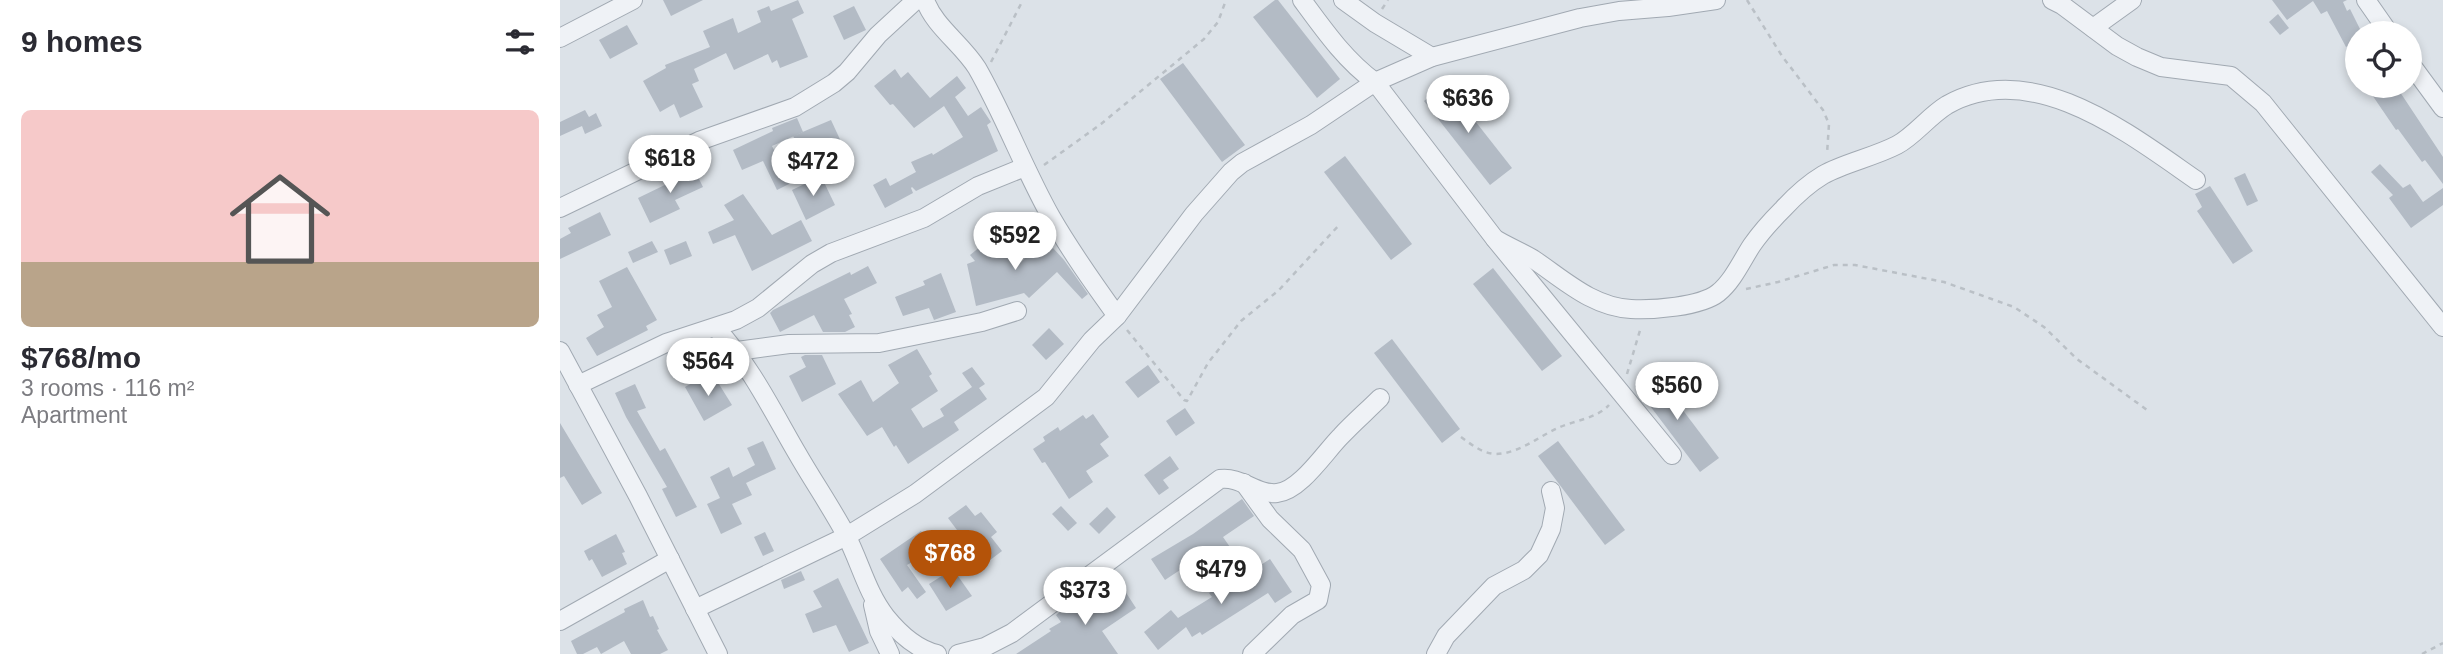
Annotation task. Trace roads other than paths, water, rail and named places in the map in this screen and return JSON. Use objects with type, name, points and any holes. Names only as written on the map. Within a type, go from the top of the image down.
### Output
[{"type":"street","points":[[560,38],[633,0]]},
{"type":"street","points":[[560,208],[699,141],[795,107],[834,83],[878,35],[916,0]]},
{"type":"street","points":[[925,0],[984,81],[1027,171],[1073,253],[1117,316]]},
{"type":"street","points":[[1302,0],[1342,52],[1375,82],[1495,239],[1672,455]]},
{"type":"street","points":[[1343,0],[1375,23],[1432,57]]},
{"type":"street","points":[[695,609],[847,536],[915,494],[1046,397],[1092,340],[1117,316],[1194,214],[1231,172],[1242,163],[1311,125],[1375,82],[1432,57],[1580,18],[1716,0]]},
{"type":"street","points":[[2052,0],[2117,46],[2161,68],[2231,76],[2248,89],[2272,113],[2443,327]]},
{"type":"street","points":[[2094,28],[2132,0]]},
{"type":"street","points":[[2366,0],[2381,21]]},
{"type":"street","points":[[2422,79],[2443,108]]},
{"type":"street","points":[[1495,239],[1531,258],[1596,300],[1628,309],[1651,309],[1694,302],[1718,293],[1772,220],[1803,189],[1825,174],[1900,144],[1917,127],[1947,105],[1979,93],[2016,90],[2060,98],[2127,132],[2196,180]]},
{"type":"street","points":[[578,385],[666,342],[736,320],[758,308],[812,264],[831,253],[924,218],[978,186],[1027,171]]},
{"type":"street","points":[[737,351],[789,344],[879,342],[982,322],[1017,311]]},
{"type":"street","points":[[716,328],[737,351],[847,536],[871,594],[879,631],[890,654]]},
{"type":"street","points":[[560,351],[718,654]]},
{"type":"street","points":[[958,654],[985,647],[1012,633],[1158,527],[1212,483],[1229,478],[1264,492],[1278,493],[1288,490],[1311,470],[1340,436],[1380,398]]},
{"type":"street","points":[[1244,483],[1270,519],[1302,550],[1321,585],[1318,600],[1292,615],[1252,654]]},
{"type":"street","points":[[1436,654],[1446,636],[1494,586],[1524,570],[1539,555],[1551,529],[1555,508],[1551,491]]},
{"type":"street","points":[[560,621],[670,559]]},
{"type":"street","points":[[871,594],[886,617],[908,640],[928,652],[937,654]]}]
